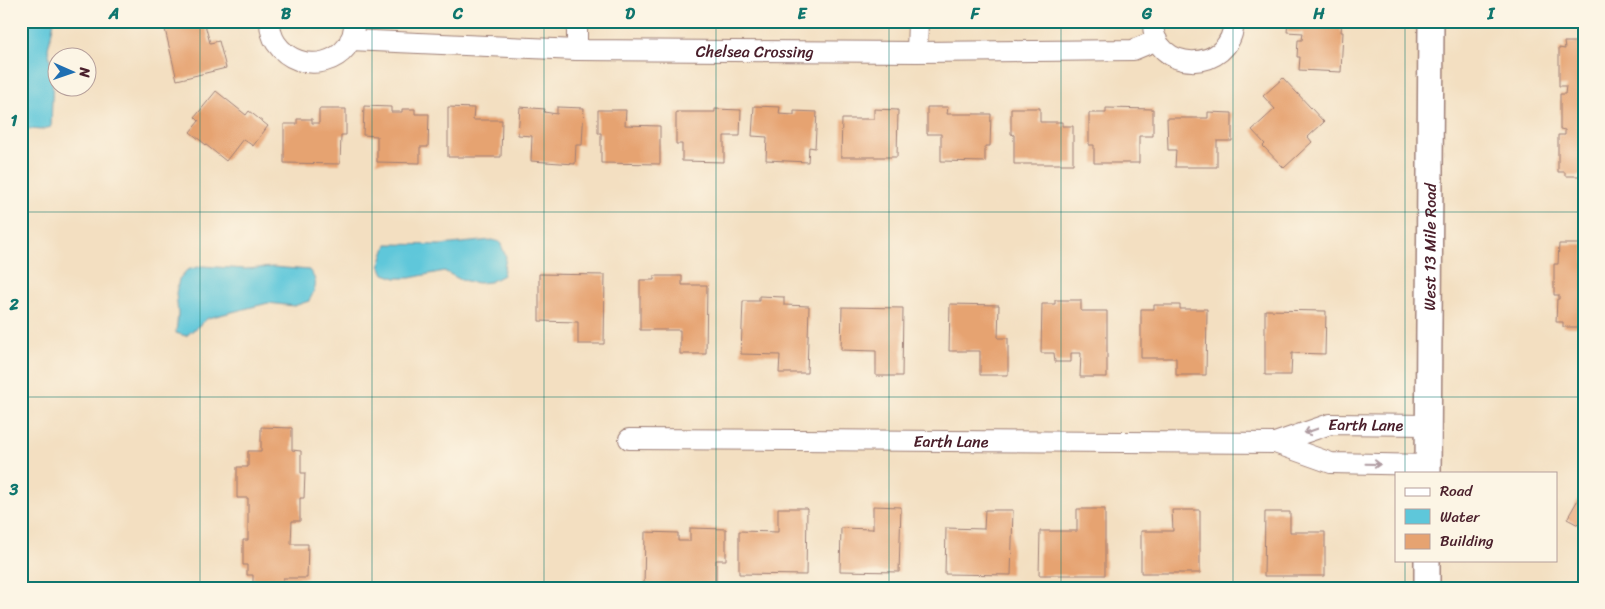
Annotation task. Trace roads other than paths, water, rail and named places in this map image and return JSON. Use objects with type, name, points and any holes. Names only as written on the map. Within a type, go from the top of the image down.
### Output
[{"type":"street","name":"Chelsea Crossing","points":[[270,21],[274,39],[281,50],[292,58],[304,63],[318,63],[342,52],[352,31],[577,50],[917,52],[1133,50],[1155,30],[1165,51],[1176,58],[1188,62],[1202,62],[1214,57],[1224,48],[1231,36],[1234,21]]},
{"type":"street","points":[[577,21],[577,50]]},
{"type":"street","points":[[917,52],[918,21]]},
{"type":"street","name":"West 13 Mile Road","points":[[1428,469],[1431,21]]},
{"type":"street","name":"Earth Lane","points":[[1275,443],[1330,424],[1428,425]]},
{"type":"street","name":"Earth Lane","points":[[629,439],[1275,443],[1331,463],[1428,469]]},
{"type":"street","points":[[1427,562],[1427,588]]},
{"type":"water","points":[[31,21],[54,21],[48,48],[48,98],[52,98],[51,127],[40,130],[21,127],[21,44]]},
{"type":"water","points":[[492,240],[500,242],[506,257],[503,275],[490,282],[478,283],[461,280],[444,271],[410,278],[396,278],[384,274],[380,265],[387,244],[441,245]]},
{"type":"water","points":[[202,266],[245,269],[273,267],[309,270],[314,278],[315,285],[309,301],[294,306],[268,303],[208,318],[186,336],[176,333],[178,314],[176,293],[179,279],[187,270]]}]
